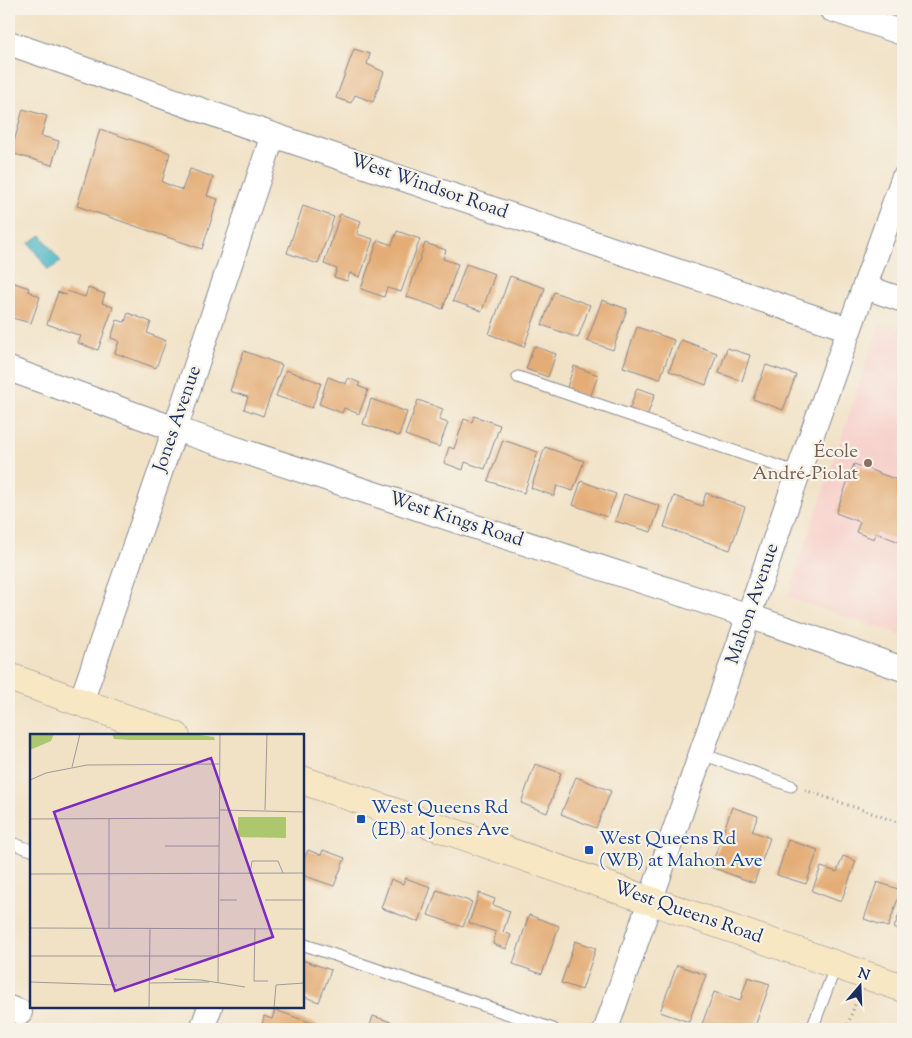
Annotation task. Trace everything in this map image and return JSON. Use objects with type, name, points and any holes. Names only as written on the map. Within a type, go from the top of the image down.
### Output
[{"type":"main road","points":[[9,677],[170,734]]},
{"type":"main road","name":"West Queens Road","points":[[304,781],[903,988]]},
{"type":"street","points":[[831,9],[903,32]]},
{"type":"street","name":"West Windsor Road","points":[[9,43],[273,135],[849,329]]},
{"type":"street","name":"Jones Avenue","points":[[81,702],[273,135]]},
{"type":"street","name":"Mahon Avenue","points":[[606,1029],[798,473],[903,179]]},
{"type":"street","points":[[865,287],[903,300]]},
{"type":"street","name":"West Kings Road","points":[[9,369],[175,429],[749,616],[903,669]]},
{"type":"street","points":[[202,1029],[210,1008]]},
{"type":"lane","points":[[518,377],[798,473]]},
{"type":"lane","points":[[702,754],[791,786]]},
{"type":"lane","points":[[9,842],[30,850]]},
{"type":"lane","points":[[304,945],[553,1029]]},
{"type":"lane","points":[[812,1029],[836,964]]},
{"type":"path","points":[[791,786],[903,824]]},
{"type":"path","points":[[846,1029],[856,1002]]},
{"type":"shaded area","name":"École André-Piolat","points":[[880,322],[903,330],[903,636],[788,597]]},
{"type":"water","points":[[41,235],[61,262],[48,270],[29,243]]},
{"type":"building","points":[[354,49],[370,54],[367,64],[384,72],[373,102],[355,95],[351,103],[336,98]]},
{"type":"building","points":[[23,109],[47,116],[41,136],[59,141],[52,165],[11,153]]},
{"type":"building","points":[[100,129],[170,153],[162,182],[182,190],[190,169],[213,177],[207,196],[218,199],[202,249],[77,206]]},
{"type":"building","points":[[303,206],[334,217],[318,264],[287,253]]},
{"type":"building","points":[[340,214],[361,221],[357,234],[373,239],[360,277],[350,273],[347,281],[334,277],[337,269],[324,264]]},
{"type":"building","points":[[397,231],[420,239],[401,292],[387,288],[384,297],[361,289],[378,240],[392,245]]},
{"type":"building","points":[[425,243],[446,250],[443,259],[458,264],[443,309],[407,297]]},
{"type":"building","points":[[466,264],[495,274],[482,311],[453,301]]},
{"type":"building","points":[[510,276],[545,288],[524,347],[489,334]]},
{"type":"building","points":[[9,281],[29,288],[28,291],[40,297],[31,323],[12,318],[13,315],[9,313]]},
{"type":"building","points":[[88,288],[105,294],[102,303],[113,307],[98,350],[78,343],[81,336],[47,324],[58,292],[66,295],[67,291],[85,297]]},
{"type":"building","points":[[554,292],[590,305],[578,338],[542,325]]},
{"type":"building","points":[[602,300],[627,309],[613,350],[587,341]]},
{"type":"building","points":[[128,313],[151,322],[147,333],[166,341],[156,368],[115,353],[119,341],[111,338],[117,320],[125,322]]},
{"type":"building","points":[[637,327],[674,340],[660,379],[623,367]]},
{"type":"building","points":[[681,340],[717,353],[706,385],[669,371]]},
{"type":"building","points":[[534,346],[556,354],[548,377],[526,369]]},
{"type":"building","points":[[727,348],[750,355],[742,381],[719,373]]},
{"type":"building","points":[[244,351],[282,365],[263,416],[244,409],[248,397],[230,391]]},
{"type":"building","points":[[766,365],[796,375],[783,410],[753,399]]},
{"type":"building","points":[[574,366],[598,375],[590,398],[566,390]]},
{"type":"building","points":[[286,370],[321,383],[312,408],[276,396]]},
{"type":"building","points":[[328,377],[346,384],[348,378],[360,383],[358,386],[368,390],[359,414],[344,408],[342,413],[319,404]]},
{"type":"building","points":[[637,388],[655,394],[646,419],[628,413]]},
{"type":"building","points":[[371,399],[407,412],[399,436],[363,424]]},
{"type":"building","points":[[418,400],[443,409],[439,420],[448,423],[439,447],[405,435]]},
{"type":"building","points":[[474,416],[500,425],[485,469],[465,462],[463,470],[444,463],[449,447],[454,449],[464,419],[472,422]]},
{"type":"building","points":[[503,440],[538,452],[524,493],[488,481]]},
{"type":"building","points":[[545,447],[584,461],[573,491],[557,486],[554,496],[531,488]]},
{"type":"building","points":[[854,464],[903,482],[902,543],[876,533],[874,539],[856,532],[860,522],[836,513]]},
{"type":"building","points":[[581,481],[616,494],[607,517],[573,505]]},
{"type":"building","points":[[706,493],[745,507],[730,550],[664,527],[674,496],[702,506]]},
{"type":"building","points":[[624,494],[660,506],[651,532],[615,521]]},
{"type":"building","points":[[535,764],[561,773],[547,813],[521,803]]},
{"type":"building","points":[[576,777],[611,791],[596,828],[561,814]]},
{"type":"building","points":[[732,807],[758,816],[752,831],[770,838],[754,883],[711,867]]},
{"type":"building","points":[[788,840],[818,850],[806,884],[777,875]]},
{"type":"building","points":[[308,850],[321,855],[323,850],[345,858],[334,886],[304,876],[304,859]]},
{"type":"building","points":[[843,856],[856,861],[841,902],[812,891],[821,867],[837,872]]},
{"type":"building","points":[[405,878],[431,887],[419,922],[381,908],[391,879],[403,884]]},
{"type":"building","points":[[877,882],[901,890],[888,927],[864,919]]},
{"type":"building","points":[[437,890],[472,902],[463,927],[428,915]]},
{"type":"building","points":[[479,893],[495,899],[493,905],[510,911],[503,932],[511,935],[506,949],[493,944],[496,932],[469,923]]},
{"type":"building","points":[[903,903],[903,932],[894,928]]},
{"type":"building","points":[[529,915],[559,926],[542,974],[513,964]]},
{"type":"building","points":[[575,941],[596,948],[582,990],[561,983]]},
{"type":"building","points":[[304,961],[331,970],[319,1002],[304,997]]},
{"type":"building","points":[[677,965],[706,975],[689,1022],[660,1012]]},
{"type":"building","points":[[748,977],[770,984],[754,1029],[716,1029],[702,1024],[714,992],[740,1001]]},
{"type":"building","points":[[275,1010],[323,1027],[322,1029],[261,1029],[264,1016],[272,1019]]},
{"type":"building","points":[[373,1016],[397,1024],[403,1029],[369,1029]]},
{"type":"place","name":"École André-Piolat","points":[[868,463]]},
{"type":"place","name":"West Queens Rd (EB) at Jones Ave","points":[[361,819]]},
{"type":"place","name":"West Queens Rd (WB) at Mahon Ave","points":[[589,850]]}]
